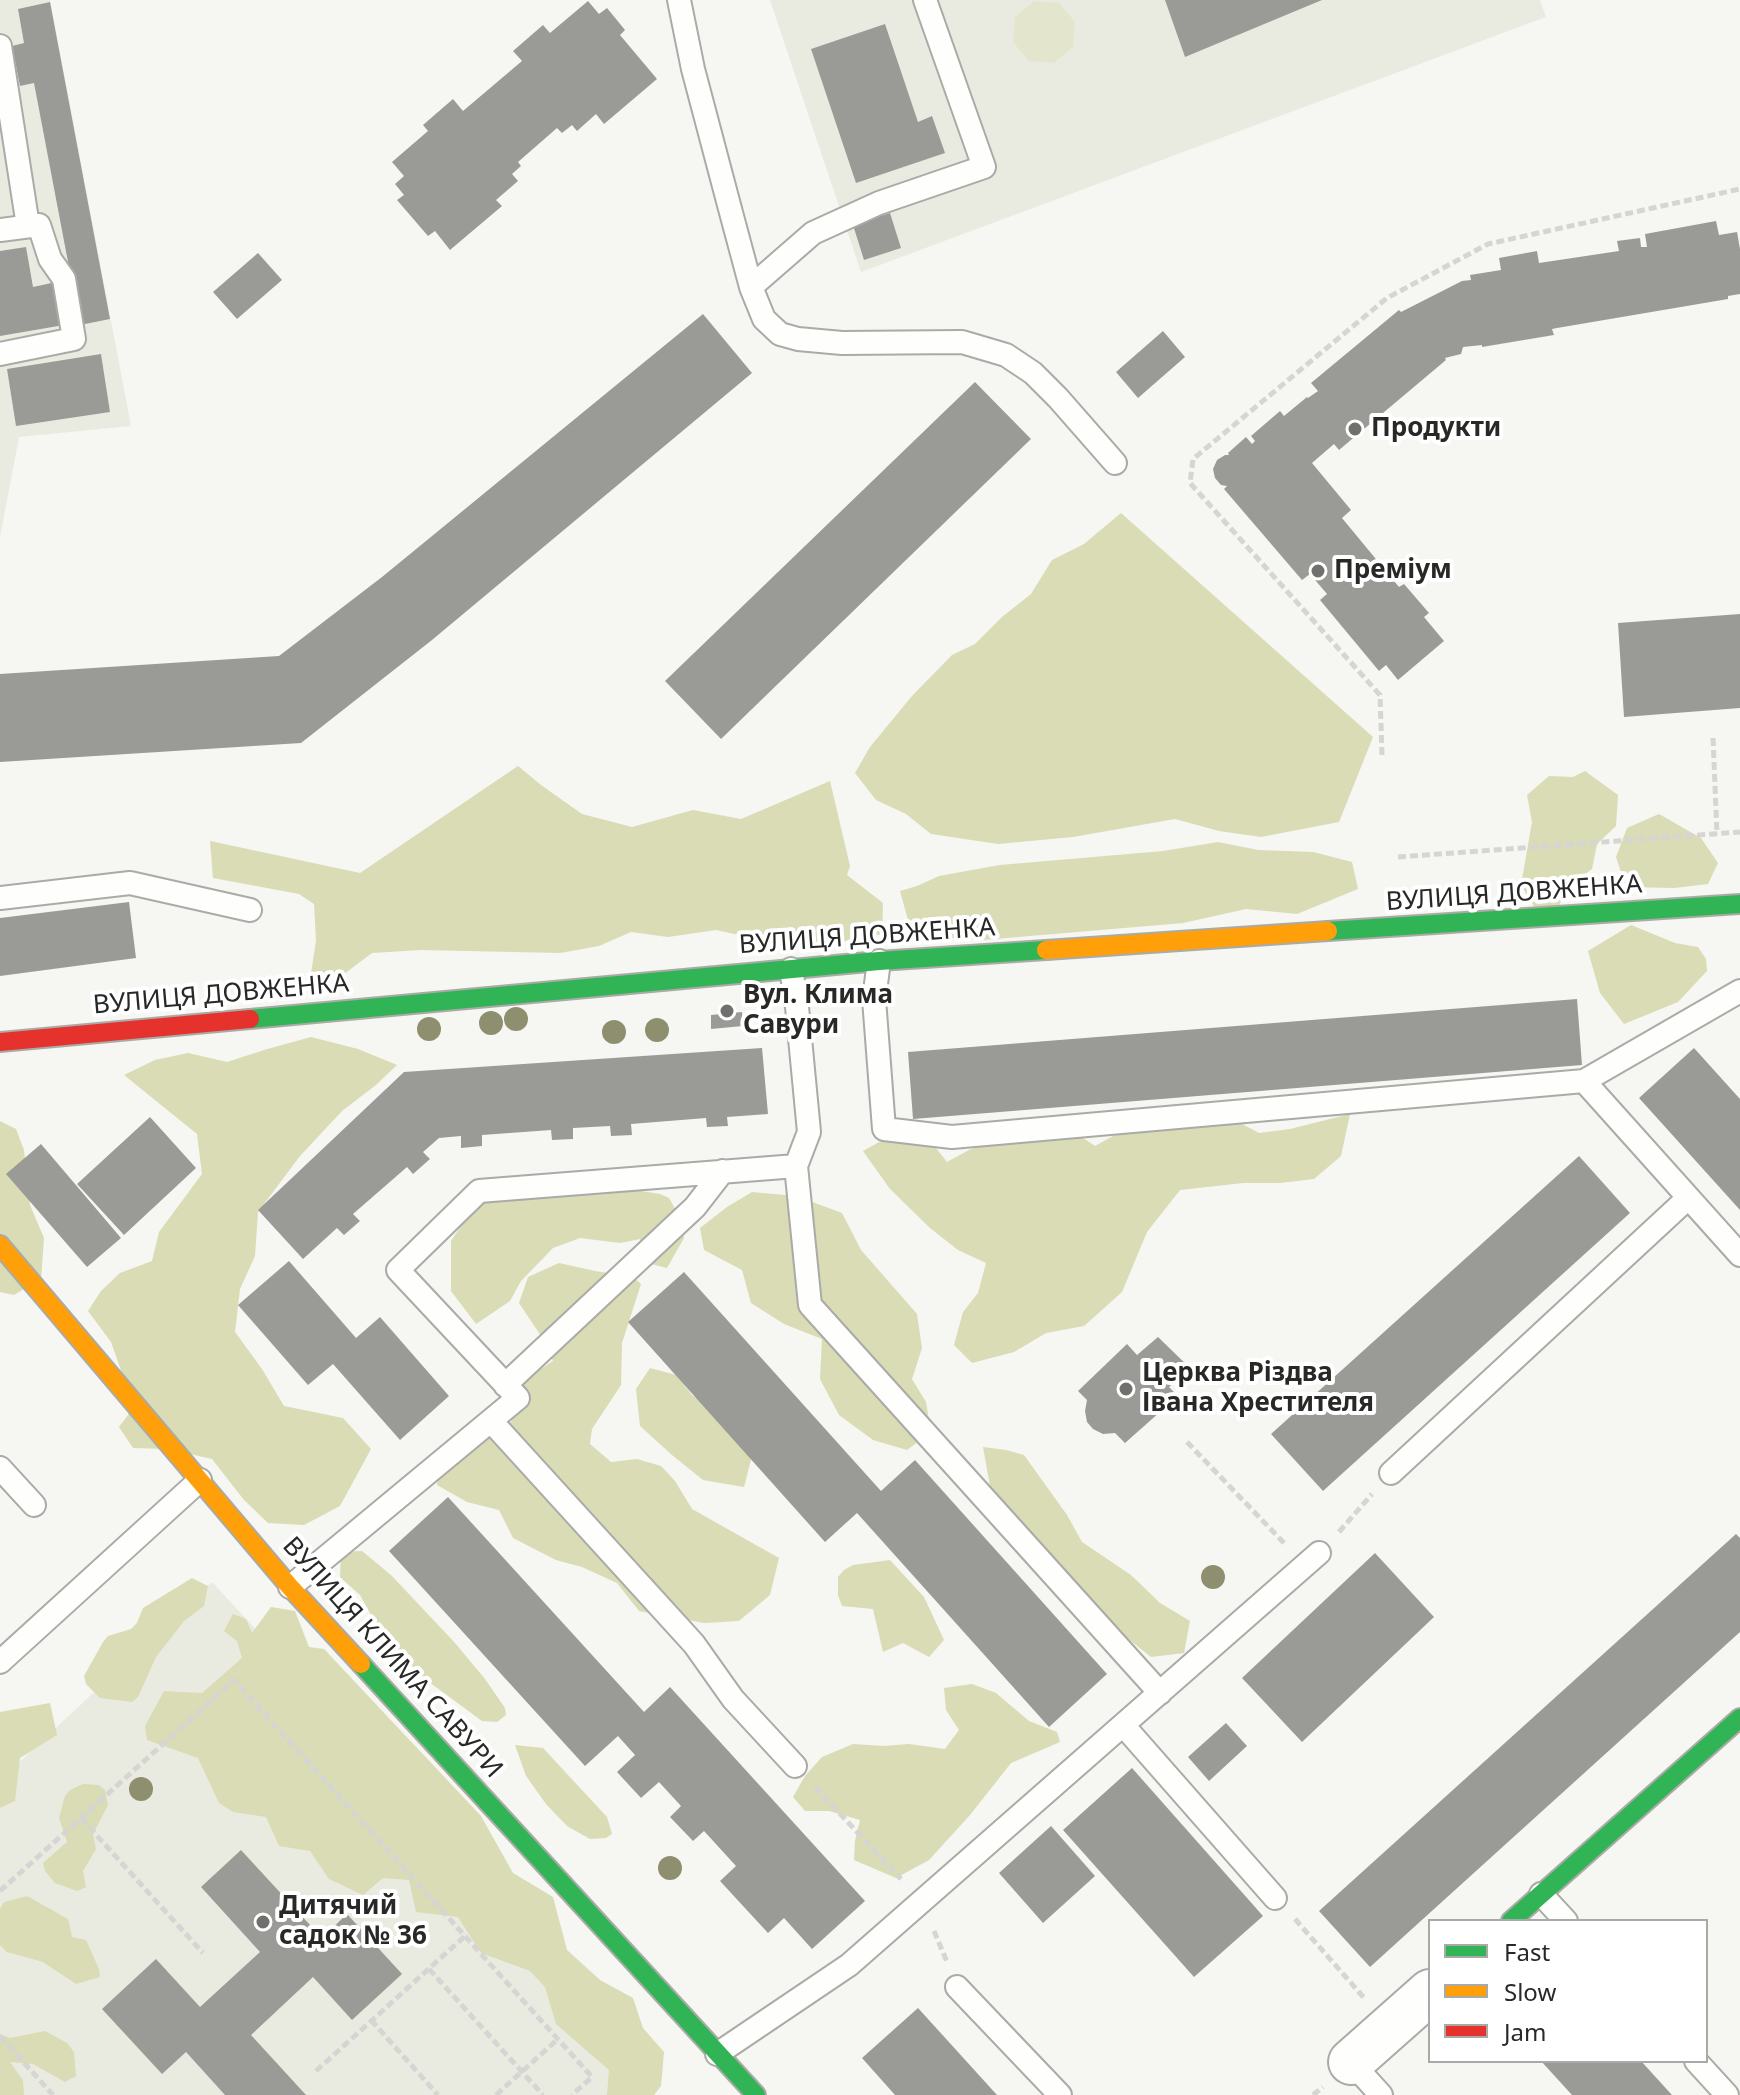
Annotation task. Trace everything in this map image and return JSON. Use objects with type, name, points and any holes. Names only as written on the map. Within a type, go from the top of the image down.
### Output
[{"type":"street","name":"ВУЛИЦЯ ДОВЖЕНКА","points":[[0,1042],[879,961],[1740,904]]},
{"type":"street","name":"ВУЛИЦЯ КЛИМА САВУРИ","points":[[0,1245],[290,1587],[756,2095]]},
{"type":"street","points":[[1513,1919],[1740,1718]]},
{"type":"street","points":[[1351,2062],[1428,1994]]},
{"type":"lane","points":[[679,0],[693,69],[751,287],[764,319],[780,334],[789,337],[842,343],[962,342],[1006,355],[1033,373],[1115,463]]},
{"type":"lane","points":[[751,287],[813,233],[879,203],[984,167],[925,0]]},
{"type":"lane","points":[[0,46],[28,226]]},
{"type":"lane","points":[[0,230],[39,225],[50,259],[64,279],[74,339],[0,354]]},
{"type":"lane","points":[[0,898],[130,883],[250,910]]},
{"type":"lane","points":[[879,961],[874,999],[884,1129],[952,1137],[1584,1081],[1740,991]]},
{"type":"lane","points":[[791,969],[809,1132],[796,1166],[810,1305],[1160,1693]]},
{"type":"lane","points":[[1584,1081],[1740,1255]]},
{"type":"lane","points":[[290,1587],[518,1398],[398,1270],[479,1191],[796,1166]]},
{"type":"lane","points":[[505,1385],[695,1207],[723,1171]]},
{"type":"lane","points":[[1391,1473],[1688,1198]]},
{"type":"lane","points":[[491,1421],[694,1644],[733,1699],[795,1766]]},
{"type":"lane","points":[[0,1468],[34,1505]]},
{"type":"lane","points":[[0,1662],[200,1480]]},
{"type":"lane","points":[[717,2054],[849,1965],[1313,1559]]},
{"type":"lane","points":[[1123,1725],[1275,1898]]},
{"type":"lane","points":[[1541,1894],[1564,1919]]},
{"type":"lane","points":[[957,1987],[1060,2095]]},
{"type":"lane","points":[[1351,2062],[1381,2095]]},
{"type":"lane","points":[[1698,2063],[1727,2095]]},
{"type":"path","points":[[1382,755],[1380,695],[1190,483],[1193,459],[1387,298],[1488,244],[1740,189]]},
{"type":"path","points":[[1713,738],[1717,834]]},
{"type":"path","points":[[1398,857],[1740,832]]},
{"type":"path","points":[[1187,1442],[1313,1559],[1391,1473]]},
{"type":"path","points":[[0,1891],[234,1680],[592,2077],[572,2095]]},
{"type":"path","points":[[795,1766],[921,1901],[957,1987]]},
{"type":"path","points":[[81,1818],[203,1953]]},
{"type":"path","points":[[1275,1898],[1390,2027]]},
{"type":"path","points":[[316,2071],[465,1936]]},
{"type":"path","points":[[429,1969],[543,2095]]},
{"type":"path","points":[[371,2020],[438,2095]]},
{"type":"path","points":[[0,2036],[53,2095]]},
{"type":"path","points":[[496,2095],[558,2039]]},
{"type":"shaded area","points":[[0,0],[50,0],[131,426],[19,437],[0,537]]},
{"type":"shaded area","points":[[770,0],[1540,0],[1546,17],[861,272]]},
{"type":"shaded area","name":"Дитячий садок № 36","points":[[212,1582],[659,2065],[627,2095],[0,2095],[0,1780]]},
{"type":"green space","points":[[1034,1],[1059,3],[1075,22],[1073,47],[1054,63],[1029,61],[1013,42],[1015,17]]},
{"type":"green space","points":[[1121,513],[1373,737],[1339,822],[1261,837],[1219,831],[1175,819],[1073,837],[998,844],[931,834],[906,814],[876,800],[855,773],[870,747],[912,696],[952,655],[975,644],[1031,594],[1052,560],[1084,544]]},
{"type":"green space","points":[[518,766],[582,814],[632,827],[693,810],[741,819],[830,781],[850,866],[847,875],[883,903],[882,934],[804,949],[716,930],[668,937],[631,932],[599,946],[560,953],[421,950],[372,953],[340,977],[310,980],[316,941],[314,904],[299,894],[213,878],[210,841],[360,873]]},
{"type":"green space","points":[[1585,771],[1618,795],[1616,826],[1597,844],[1592,869],[1568,886],[1557,910],[1538,913],[1521,885],[1532,822],[1527,795],[1549,776],[1573,777]]},
{"type":"green space","points":[[1659,814],[1701,838],[1718,863],[1708,884],[1674,888],[1626,887],[1616,857],[1627,828]]},
{"type":"green space","points":[[1218,842],[1258,850],[1313,852],[1352,862],[1358,889],[1297,914],[1246,909],[1183,923],[983,940],[925,936],[908,920],[900,891],[939,876],[1000,865],[1163,851]]},
{"type":"green space","points":[[1631,925],[1675,943],[1698,947],[1706,959],[1707,971],[1678,1002],[1624,1024],[1600,993],[1588,951]]},
{"type":"green space","points":[[311,1037],[358,1049],[397,1065],[342,1111],[300,1156],[258,1212],[255,1256],[240,1289],[235,1332],[284,1406],[343,1418],[371,1449],[340,1506],[304,1525],[268,1523],[244,1500],[212,1459],[168,1449],[133,1448],[119,1427],[134,1407],[111,1342],[88,1311],[101,1291],[120,1273],[152,1261],[159,1232],[202,1174],[197,1134],[124,1075],[155,1060],[188,1053],[227,1062]]},
{"type":"green space","points":[[1350,1114],[1341,1156],[1314,1179],[1180,1190],[1147,1232],[1122,1292],[1084,1326],[1046,1333],[1014,1352],[972,1363],[954,1345],[963,1312],[978,1293],[986,1263],[958,1250],[930,1228],[890,1189],[863,1151],[892,1135],[932,1143],[947,1162],[969,1150],[1056,1120],[1095,1146],[1113,1136],[1145,1127],[1225,1115],[1259,1133],[1290,1129]]},
{"type":"green space","points":[[0,1121],[16,1129],[24,1150],[30,1205],[44,1238],[41,1279],[14,1295],[0,1292]]},
{"type":"green space","points":[[603,1185],[669,1198],[679,1216],[684,1238],[667,1268],[639,1261],[640,1239],[620,1243],[580,1238],[553,1248],[521,1281],[510,1301],[476,1324],[451,1291],[451,1241],[477,1202]]},
{"type":"green space","points":[[752,1192],[796,1196],[842,1213],[861,1250],[917,1314],[922,1348],[912,1379],[926,1402],[931,1432],[907,1450],[873,1440],[839,1415],[820,1379],[822,1339],[784,1324],[751,1303],[742,1270],[704,1250],[700,1228]]},
{"type":"green space","points":[[559,1263],[633,1277],[641,1284],[622,1343],[621,1385],[592,1429],[590,1444],[611,1462],[637,1459],[661,1466],[675,1481],[692,1509],[779,1558],[770,1595],[739,1621],[704,1623],[639,1611],[617,1583],[582,1567],[556,1560],[513,1538],[499,1510],[467,1502],[437,1485],[440,1454],[490,1427],[511,1422],[525,1380],[553,1361],[519,1303],[528,1277]]},
{"type":"green space","points":[[650,1368],[676,1375],[692,1395],[736,1427],[753,1452],[744,1487],[703,1480],[640,1426],[636,1389]]},
{"type":"green space","points":[[983,1447],[1024,1455],[1067,1515],[1082,1542],[1131,1575],[1160,1603],[1190,1621],[1184,1653],[1151,1657],[1116,1629],[1042,1550],[990,1486]]},
{"type":"green space","points":[[362,1551],[391,1575],[455,1643],[485,1679],[505,1708],[506,1715],[497,1722],[482,1721],[429,1682],[399,1653],[376,1624],[360,1595],[340,1577],[341,1552]]},
{"type":"green space","points":[[890,1560],[924,1597],[944,1640],[929,1657],[903,1643],[883,1652],[873,1609],[842,1606],[838,1595],[838,1577],[844,1570],[853,1565]]},
{"type":"green space","points":[[192,1578],[208,1586],[204,1606],[184,1621],[156,1657],[138,1697],[132,1702],[100,1698],[86,1684],[84,1676],[103,1642],[108,1636],[131,1629],[143,1608]]},
{"type":"green space","points":[[271,1607],[295,1611],[309,1647],[324,1649],[481,1816],[513,1873],[553,1897],[567,1950],[600,1980],[633,1998],[643,2028],[664,2052],[661,2086],[654,2095],[607,2095],[609,2070],[556,2024],[545,1987],[530,1971],[481,1953],[458,1917],[416,1912],[409,1880],[383,1878],[363,1895],[329,1879],[310,1851],[279,1846],[266,1817],[233,1812],[219,1803],[198,1758],[147,1740],[145,1726],[164,1691],[202,1693],[242,1658],[237,1641],[224,1631],[233,1614],[246,1619],[252,1633]]},
{"type":"green space","points":[[972,1684],[996,1693],[1029,1721],[1057,1732],[1060,1742],[1011,1763],[929,1860],[896,1878],[854,1860],[860,1820],[829,1811],[805,1811],[793,1797],[805,1776],[822,1757],[853,1744],[909,1744],[945,1749],[959,1730],[946,1710],[944,1688]]},
{"type":"green space","points":[[50,1703],[57,1735],[20,1758],[15,1801],[0,1808],[0,1712]]},
{"type":"green space","points":[[515,1745],[543,1748],[607,1817],[612,1834],[606,1838],[590,1839],[567,1826],[526,1776]]},
{"type":"green space","points":[[83,1784],[99,1785],[105,1790],[108,1805],[93,1834],[96,1849],[83,1871],[86,1887],[77,1891],[55,1883],[45,1871],[43,1863],[67,1842],[59,1818],[65,1796]]},
{"type":"green space","points":[[27,1896],[68,1919],[72,1937],[86,1940],[100,1977],[76,1984],[43,1962],[7,1952],[0,1945],[0,1909],[4,1902]]},
{"type":"green space","points":[[45,2031],[67,2043],[74,2052],[76,2076],[65,2082],[33,2064],[10,2062],[23,2080],[24,2095],[0,2095],[0,2034],[10,2038]]},
{"type":"building","points":[[1165,0],[1322,0],[1185,57]]},
{"type":"building","points":[[588,1],[599,14],[607,8],[625,30],[620,35],[657,79],[604,124],[596,114],[577,131],[572,125],[562,133],[557,128],[518,162],[521,166],[512,174],[518,181],[496,200],[502,206],[450,250],[435,231],[428,236],[397,200],[404,195],[395,184],[404,176],[392,162],[428,131],[423,125],[453,99],[463,111],[522,61],[513,51],[543,25],[550,33]]},
{"type":"building","points":[[50,2],[110,319],[80,325],[34,83],[20,86],[12,46],[24,43],[18,9]]},
{"type":"building","points":[[885,24],[918,122],[932,116],[945,153],[856,183],[811,49]]},
{"type":"building","points":[[890,213],[901,248],[864,260],[853,225]]},
{"type":"building","points":[[1716,221],[1719,235],[1737,232],[1740,294],[1728,296],[1728,299],[1552,329],[1554,335],[1482,347],[1463,347],[1461,354],[1445,358],[1339,450],[1334,444],[1312,463],[1351,510],[1342,518],[1399,587],[1404,584],[1429,613],[1424,617],[1444,641],[1398,680],[1386,665],[1379,671],[1320,600],[1327,594],[1310,574],[1302,580],[1224,489],[1227,486],[1221,485],[1215,478],[1213,469],[1217,460],[1229,455],[1246,437],[1252,444],[1255,441],[1251,436],[1280,411],[1284,416],[1318,391],[1311,383],[1399,310],[1401,312],[1462,281],[1471,280],[1470,275],[1501,270],[1499,258],[1537,251],[1539,263],[1619,251],[1617,241],[1640,238],[1641,247],[1647,247],[1645,234]]},
{"type":"building","points":[[26,247],[33,287],[56,282],[64,325],[0,336],[0,251]]},
{"type":"building","points":[[258,253],[282,280],[237,319],[213,292]]},
{"type":"building","points":[[703,314],[752,373],[432,640],[301,743],[0,762],[0,674],[279,656],[382,577]]},
{"type":"building","points":[[1163,331],[1185,357],[1138,398],[1116,372]]},
{"type":"building","points":[[101,354],[110,412],[16,426],[7,369]]},
{"type":"building","points":[[975,382],[1031,439],[721,739],[665,681]]},
{"type":"building","points":[[1740,614],[1740,708],[1624,717],[1618,623]]},
{"type":"building","points":[[129,902],[136,958],[0,976],[0,918]]},
{"type":"building","points":[[1577,999],[1582,1065],[913,1119],[908,1052]]},
{"type":"building","points":[[742,1012],[743,1026],[711,1029],[711,1015]]},
{"type":"building","points":[[762,1048],[768,1114],[727,1117],[728,1126],[707,1127],[706,1118],[631,1124],[632,1135],[611,1136],[610,1126],[573,1128],[573,1139],[552,1140],[551,1130],[482,1135],[482,1146],[461,1148],[461,1136],[439,1138],[423,1152],[430,1159],[413,1174],[407,1167],[353,1214],[360,1221],[344,1235],[337,1228],[303,1259],[258,1210],[404,1072]]},
{"type":"building","points":[[1694,1048],[1740,1099],[1740,1210],[1639,1098]]},
{"type":"building","points":[[150,1117],[196,1168],[124,1235],[77,1184]]},
{"type":"building","points":[[41,1144],[121,1238],[87,1267],[6,1174]]},
{"type":"building","points":[[1579,1156],[1630,1213],[1323,1491],[1271,1434]]},
{"type":"building","points":[[289,1261],[356,1338],[380,1317],[449,1396],[400,1440],[333,1364],[308,1385],[238,1305]]},
{"type":"building","points":[[684,1272],[881,1491],[915,1460],[1107,1674],[1049,1727],[857,1513],[825,1542],[628,1322]]},
{"type":"building","name":"Церква Різдва Івана Хрестителя","points":[[1158,1337],[1190,1368],[1169,1387],[1178,1396],[1125,1443],[1115,1433],[1103,1434],[1093,1429],[1087,1422],[1087,1400],[1078,1391],[1127,1344],[1137,1355]]},
{"type":"building","points":[[448,1497],[644,1712],[670,1687],[865,1901],[812,1949],[784,1918],[768,1933],[720,1881],[736,1866],[704,1831],[693,1841],[670,1817],[681,1806],[659,1782],[641,1798],[617,1772],[635,1755],[618,1736],[585,1766],[389,1551]]},
{"type":"building","points":[[1736,1534],[1740,1538],[1740,1632],[1370,1967],[1319,1911]]},
{"type":"building","points":[[1375,1553],[1434,1617],[1302,1742],[1242,1678]]},
{"type":"building","points":[[1226,1723],[1247,1746],[1209,1781],[1188,1757]]},
{"type":"building","points":[[1132,1768],[1263,1916],[1194,1977],[1063,1830]]},
{"type":"building","points":[[1051,1826],[1095,1876],[1043,1923],[999,1873]]},
{"type":"building","points":[[241,1850],[322,1938],[347,1914],[402,1974],[352,2020],[313,1977],[251,2035],[306,2095],[225,2095],[186,2052],[162,2074],[102,2009],[156,1959],[200,2007],[260,1952],[201,1887]]},
{"type":"building","points":[[918,2008],[997,2095],[895,2095],[862,2058]]},
{"type":"building","points":[[1543,2063],[1643,2063],[1672,2095],[1572,2095]]},
{"type":"traffic: fast","points":[[1328,931],[1740,904]]},
{"type":"traffic: fast","points":[[250,1019],[879,961],[1046,950]]},
{"type":"traffic: fast","points":[[361,1664],[756,2095]]},
{"type":"traffic: fast","points":[[1513,1919],[1740,1718]]},
{"type":"traffic: slow","points":[[1046,950],[1328,931]]},
{"type":"traffic: slow","points":[[0,1245],[290,1587],[361,1664]]},
{"type":"traffic: jam","points":[[0,1042],[250,1019]]},
{"type":"place","name":"Продукти","points":[[1355,429]]},
{"type":"place","name":"Преміум","points":[[1318,571]]},
{"type":"place","name":"Вул. Клима Савури","points":[[727,1011]]},
{"type":"place","name":"Церква Різдва Івана Хрестителя","points":[[1126,1389]]},
{"type":"place","name":"Дитячий садок № 36","points":[[263,1922]]}]
